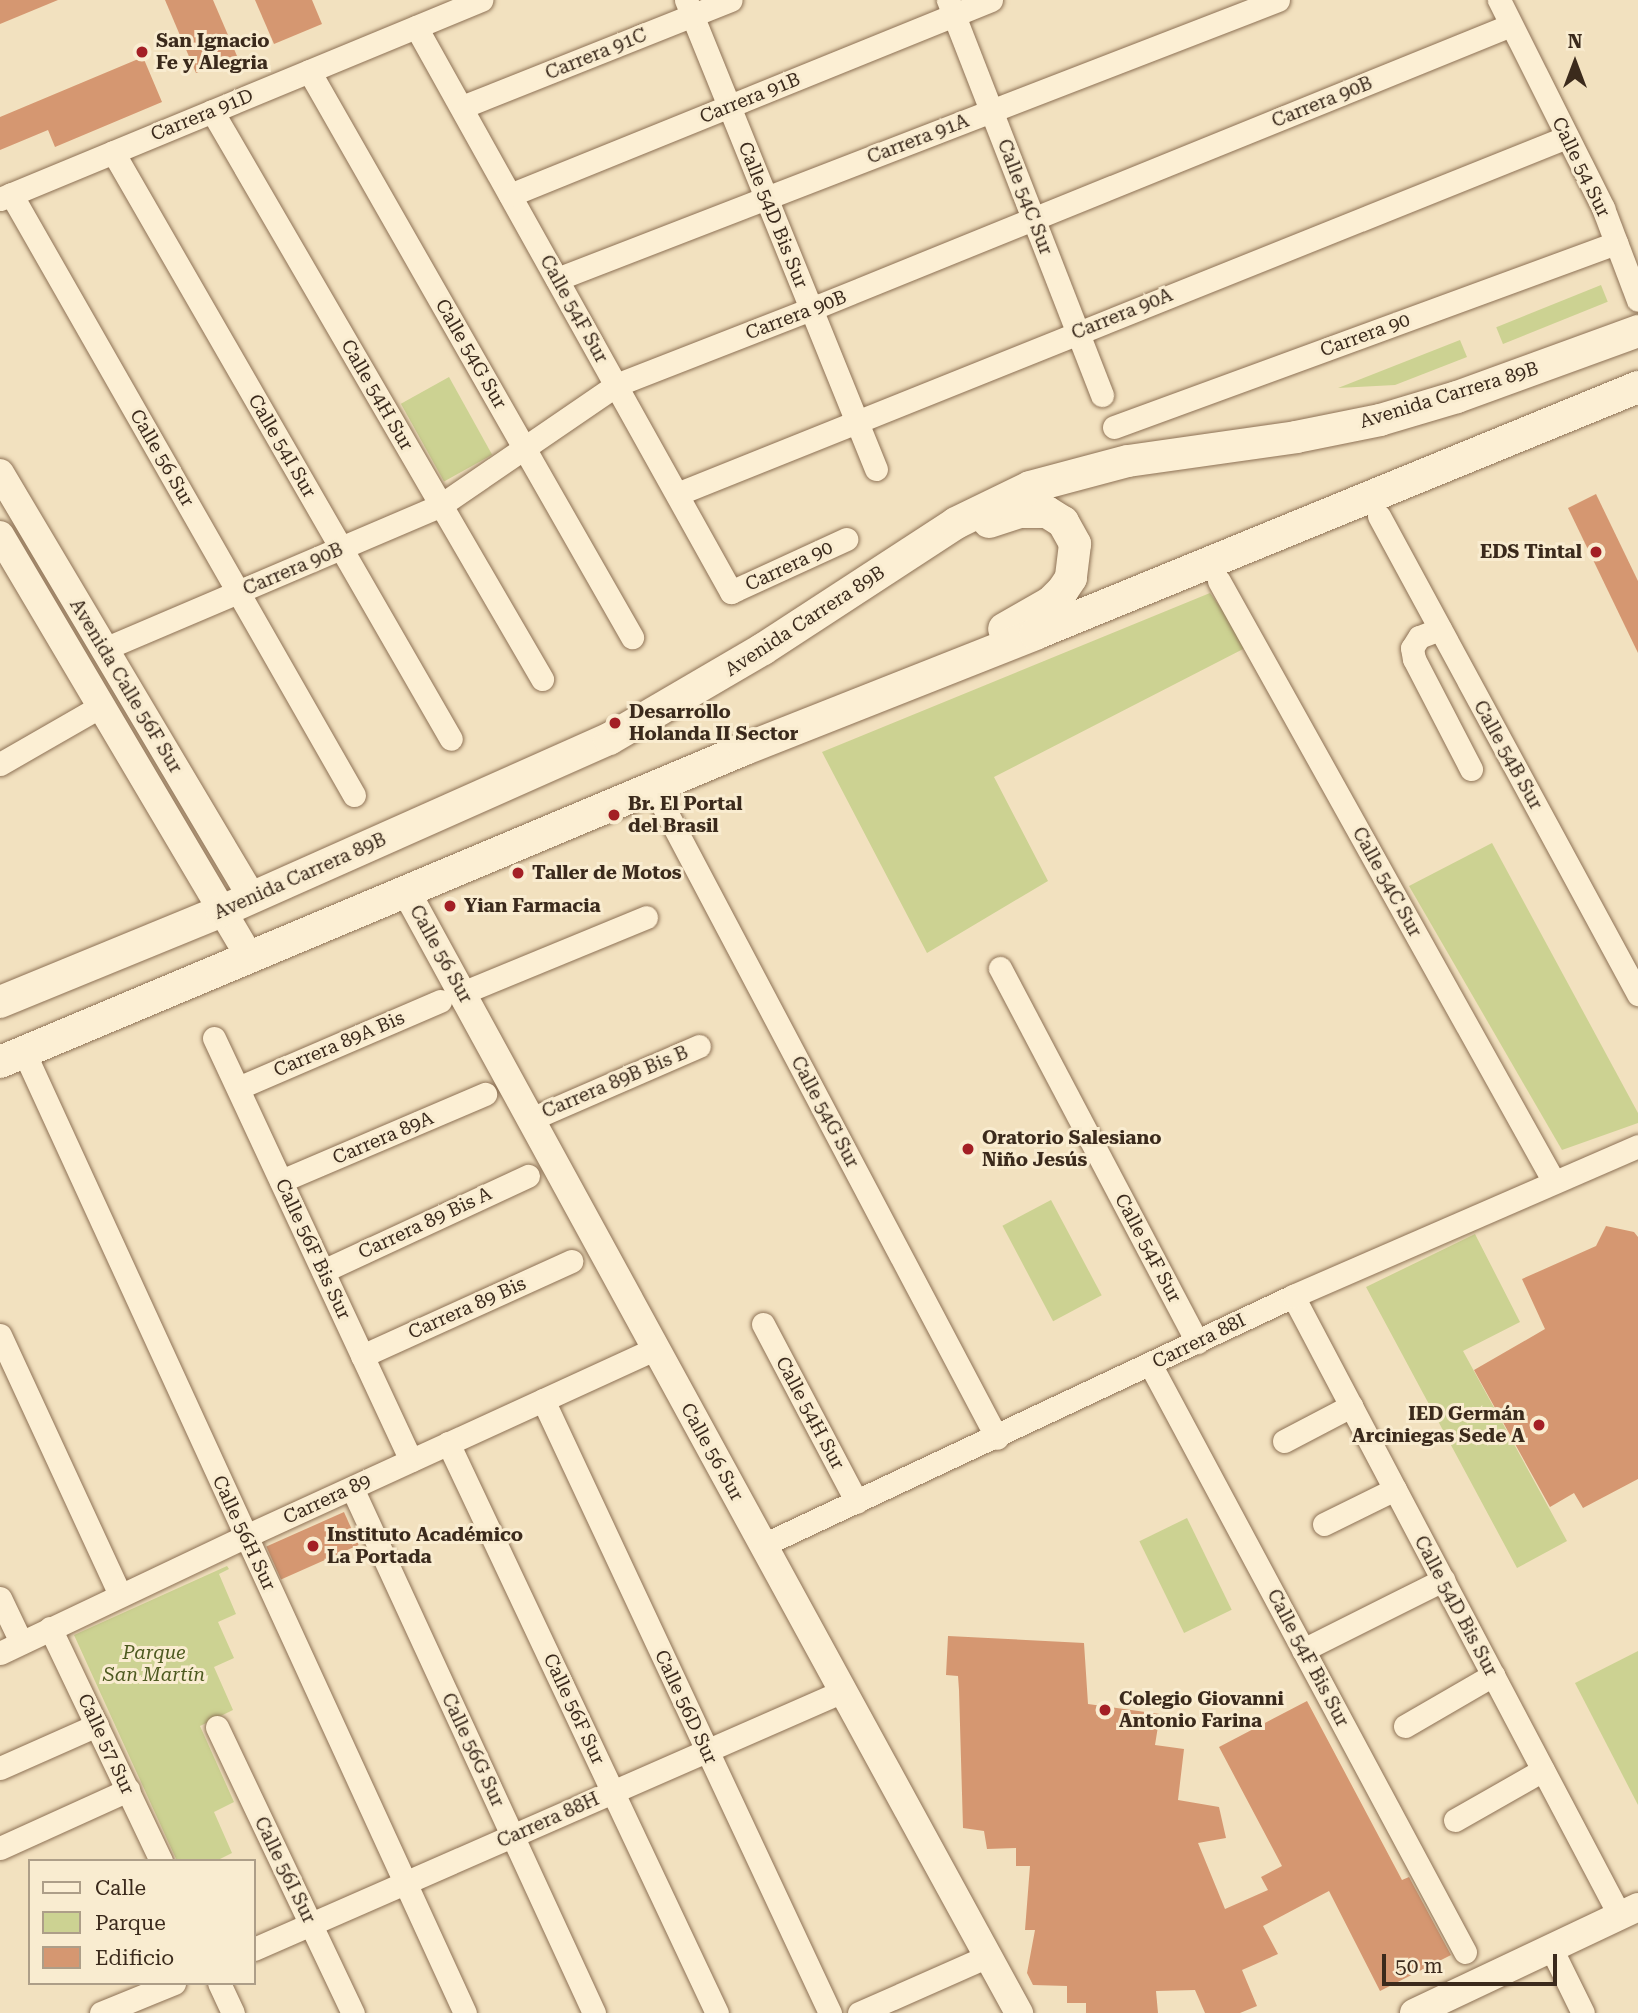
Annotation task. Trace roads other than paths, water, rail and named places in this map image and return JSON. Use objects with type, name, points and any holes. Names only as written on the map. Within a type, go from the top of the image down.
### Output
[{"type":"main road","name":"Avenida Carrera 89B","points":[[0,1002],[222,911],[609,739],[753,656],[990,504],[1058,477],[1128,461],[1296,437],[1380,420],[1457,397],[1638,331]]},
{"type":"main road","points":[[12,1057],[653,787],[1638,387]]},
{"type":"main road","points":[[873,577],[982,524],[1020,512],[1047,512],[1055,516],[1071,533],[1076,556],[1071,578],[1051,602],[915,682]]},
{"type":"street","name":"Carrera 91D","points":[[6,196],[481,0]]},
{"type":"street","name":"Carrera 91C","points":[[462,107],[689,8],[731,0]]},
{"type":"street","name":"Carrera 91B","points":[[510,195],[729,106],[951,7],[991,0]]},
{"type":"street","name":"Carrera 91A","points":[[557,279],[1278,0]]},
{"type":"street","name":"Calle 54 Sur","points":[[1499,0],[1567,136],[1616,243],[1638,300]]},
{"type":"street","name":"Calle 54C Sur","points":[[951,7],[1102,395]]},
{"type":"street","name":"Calle 54D Bis Sur","points":[[689,8],[876,469]]},
{"type":"street","name":"Carrera 90B","points":[[104,649],[441,505],[616,385],[811,309],[1511,25]]},
{"type":"street","name":"Calle 54F Sur","points":[[416,27],[731,592]]},
{"type":"street","name":"Calle 54G Sur","points":[[309,71],[632,637]]},
{"type":"street","name":"Calle 54H Sur","points":[[212,111],[542,679]]},
{"type":"street","name":"Carrera 90A","points":[[677,494],[1567,136]]},
{"type":"street","name":"Calle 54I Sur","points":[[113,152],[452,739]]},
{"type":"street","name":"Calle 56 Sur","points":[[6,196],[354,795]]},
{"type":"street","name":"Carrera 90","points":[[1114,427],[1616,243]]},
{"type":"street","name":"Avenida Calle 56F Sur","points":[[0,473],[252,898]]},
{"type":"street","name":"Calle 54B Sur","points":[[1379,516],[1638,994]]},
{"type":"street","name":"Avenida Calle 56F Sur","points":[[0,535],[250,957]]},
{"type":"street","name":"Carrera 90","points":[[731,592],[846,539]]},
{"type":"street","name":"Calle 54C Sur","points":[[1219,581],[1554,1182]]},
{"type":"street","points":[[1440,629],[1419,637],[1412,648],[1414,659],[1471,769]]},
{"type":"street","points":[[0,764],[101,706]]},
{"type":"street","name":"Calle 54G Sur","points":[[653,787],[997,1438]]},
{"type":"street","name":"Calle 56 Sur","points":[[406,891],[451,997],[531,1119],[1018,2013]]},
{"type":"street","name":"Carrera 89A Bis","points":[[237,1087],[646,917]]},
{"type":"street","name":"Calle 54F Sur","points":[[1000,968],[1197,1342]]},
{"type":"street","name":"Calle 56F Bis Sur","points":[[214,1038],[411,1460]]},
{"type":"street","name":"Carrera 89B Bis B","points":[[531,1119],[699,1046]]},
{"type":"street","name":"Calle 56H Sur","points":[[12,1057],[246,1536],[465,2013]]},
{"type":"street","name":"Carrera 89A","points":[[281,1181],[485,1094]]},
{"type":"street","name":"Carrera 88I","points":[[763,1545],[997,1438],[1293,1296],[1638,1146]]},
{"type":"street","name":"Carrera 89 Bis A","points":[[323,1271],[528,1175]]},
{"type":"street","name":"Carrera 89 Bis","points":[[362,1356],[571,1261]]},
{"type":"street","name":"Calle 54D Bis Sur","points":[[1293,1296],[1543,1770],[1629,1911]]},
{"type":"street","name":"Calle 54H Sur","points":[[764,1324],[857,1502]]},
{"type":"street","points":[[0,1335],[120,1595]]},
{"type":"street","name":"Carrera 89","points":[[0,1653],[246,1536],[656,1348]]},
{"type":"street","name":"Calle 54F Bis Sur","points":[[1150,1364],[1465,1952]]},
{"type":"street","name":"Calle 56D Sur","points":[[542,1400],[830,2013]]},
{"type":"street","points":[[1284,1441],[1351,1406]]},
{"type":"street","name":"Calle 56F Sur","points":[[448,1443],[717,2013]]},
{"type":"street","name":"Calle 56G Sur","points":[[352,1488],[594,2013]]},
{"type":"street","points":[[1324,1524],[1395,1489]]},
{"type":"street","points":[[1303,1650],[1443,1580]]},
{"type":"street","points":[[0,1598],[21,1642]]},
{"type":"street","name":"Calle 57 Sur","points":[[50,1628],[160,1859]]},
{"type":"street","points":[[1405,1726],[1493,1675]]},
{"type":"street","name":"Carrera 88H","points":[[256,1948],[843,1691]]},
{"type":"street","points":[[0,1768],[97,1725]]},
{"type":"street","name":"Calle 56I Sur","points":[[216,1727],[353,2013]]},
{"type":"street","points":[[1455,1820],[1543,1770]]},
{"type":"street","points":[[0,1848],[128,1790]]},
{"type":"street","points":[[1414,2013],[1629,1911]]},
{"type":"street","points":[[1551,1948],[1583,2013]]},
{"type":"street","points":[[859,2013],[988,1956]]},
{"type":"street","points":[[101,2013],[169,1985]]},
{"type":"street","points":[[220,1985],[233,2013]]},
{"type":"place","name":"San Ignacio Fe y Alegria","points":[[142,52]]},
{"type":"place","name":"EDS Tintal","points":[[1596,552]]},
{"type":"place","name":"Desarrollo Holanda II Sector","points":[[615,723]]},
{"type":"place","name":"Br. El Portal del Brasil","points":[[614,815]]},
{"type":"place","name":"Taller de Motos","points":[[518,873]]},
{"type":"place","name":"Yian Farmacia","points":[[450,906]]},
{"type":"place","name":"Oratorio Salesiano Niño Jesús","points":[[968,1149]]},
{"type":"place","name":"IED Germán Arciniegas Sede A","points":[[1539,1425]]},
{"type":"place","name":"Instituto Académico La Portada","points":[[313,1546]]},
{"type":"place","name":"Colegio Giovanni Antonio Farina","points":[[1105,1710]]},
{"type":"park label","name":"Parque San Martín","points":[[154,1664]]}]
